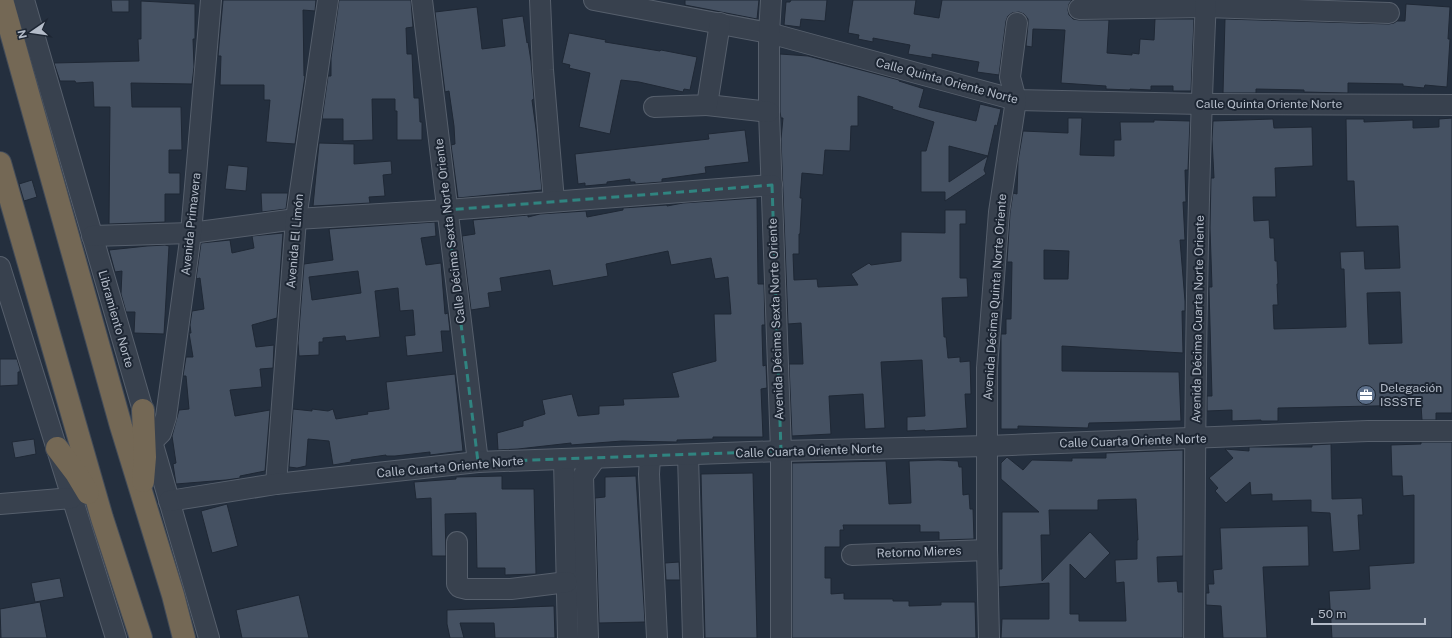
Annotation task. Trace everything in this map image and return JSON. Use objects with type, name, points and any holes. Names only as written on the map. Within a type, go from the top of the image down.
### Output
[{"type":"highway","name":"Libramiento Norte","points":[[2,0],[118,418],[173,595],[184,638]]},
{"type":"highway","points":[[0,163],[102,518],[140,638]]},
{"type":"highway","points":[[142,497],[145,457],[143,410]]},
{"type":"highway","points":[[57,448],[76,473],[102,518]]},
{"type":"street","name":"Libramiento Norte","points":[[24,0],[209,638]]},
{"type":"street","name":"Avenida Primavera","points":[[152,442],[161,433],[166,417],[191,233],[211,0]]},
{"type":"street","name":"Avenida El Limón","points":[[276,484],[296,219],[328,0]]},
{"type":"street","name":"Calle Décima Sexta Norte Oriente","points":[[422,0],[478,462]]},
{"type":"street","points":[[540,0],[543,70],[554,202]]},
{"type":"street","name":"Calle Quinta Oriente Norte","points":[[594,0],[768,33],[1016,100],[1202,104],[1452,105]]},
{"type":"street","name":"Avenida Décima Sexta Norte Oriente","points":[[771,0],[768,33],[769,112],[781,451],[781,638]]},
{"type":"street","points":[[1079,9],[1206,3],[1389,13]]},
{"type":"street","name":"Avenida Décima Cuarta Norte Oriente","points":[[1194,638],[1195,439],[1202,104],[1206,3]]},
{"type":"street","points":[[707,105],[720,23]]},
{"type":"street","points":[[1016,100],[1010,77],[1017,23]]},
{"type":"street","name":"Avenida Décima Quinta Norte Oriente","points":[[989,638],[987,550],[987,368],[999,212],[1016,100]]},
{"type":"street","points":[[654,107],[707,105],[769,112]]},
{"type":"street","points":[[92,236],[191,233],[296,219],[447,210],[772,185]]},
{"type":"street","points":[[0,267],[116,638]]},
{"type":"street","name":"Calle Cuarta Oriente Norte","points":[[169,501],[276,484],[478,462],[595,459],[781,451],[1195,439],[1368,431],[1452,431]]},
{"type":"street","points":[[688,455],[693,638]]},
{"type":"street","points":[[650,457],[649,474],[657,638]]},
{"type":"street","points":[[588,638],[583,476],[595,459]]},
{"type":"street","points":[[564,460],[568,638]]},
{"type":"street","points":[[0,504],[72,498]]},
{"type":"street","points":[[457,542],[457,584],[459,588],[511,589],[567,582]]},
{"type":"street","name":"Retorno Mieres","points":[[852,555],[987,550]]},
{"type":"highlighted area","points":[[772,185],[781,451],[478,462],[447,210]]},
{"type":"building","points":[[111,0],[129,0],[129,12],[112,12]]},
{"type":"building","points":[[223,0],[316,0],[315,11],[303,10],[305,76],[295,144],[266,142],[270,100],[264,100],[264,85],[220,85],[221,56],[218,56]]},
{"type":"building","points":[[339,0],[411,0],[413,27],[406,28],[407,54],[412,54],[414,98],[419,98],[420,122],[422,122],[422,140],[397,140],[397,111],[395,111],[395,99],[372,99],[373,140],[343,141],[343,119],[322,119],[328,76],[331,76],[331,58]]},
{"type":"building","points":[[685,0],[759,0],[757,19],[685,5]]},
{"type":"building","points":[[791,0],[827,0],[825,21],[801,19],[800,27],[784,25],[786,2],[790,2]]},
{"type":"building","points":[[853,0],[916,0],[914,14],[939,18],[942,0],[1072,0],[1069,4],[1068,10],[1069,15],[1073,19],[1109,20],[1107,53],[1132,55],[1132,53],[1139,54],[1140,39],[1154,40],[1155,19],[1194,19],[1191,91],[1173,91],[1173,86],[1151,86],[1151,90],[1130,90],[1106,89],[1106,86],[1061,83],[1065,30],[1033,29],[1032,47],[1026,46],[1028,19],[1024,14],[1019,12],[1012,13],[1008,16],[1006,21],[999,75],[977,72],[979,62],[932,54],[932,58],[908,54],[910,45],[873,38],[873,42],[858,39],[859,35],[848,33]]},
{"type":"building","points":[[141,1],[195,4],[195,39],[193,39],[194,67],[192,84],[131,83],[132,107],[181,107],[182,150],[169,150],[169,173],[180,173],[180,194],[165,194],[165,222],[109,224],[110,107],[94,107],[93,82],[76,83],[75,81],[60,81],[54,63],[139,61],[138,39],[141,39]]},
{"type":"building","points":[[1406,4],[1450,7],[1447,87],[1425,85],[1424,88],[1403,86],[1403,84],[1348,83],[1348,93],[1256,89],[1256,93],[1223,93],[1225,19],[1389,24],[1397,21],[1405,21]]},
{"type":"building","points":[[477,7],[482,49],[505,46],[502,19],[523,16],[531,61],[534,99],[532,100],[542,190],[458,198],[451,145],[455,144],[454,126],[449,91],[445,92],[435,12]]},
{"type":"building","points":[[569,33],[606,40],[605,42],[697,57],[690,90],[684,89],[683,92],[639,82],[621,80],[610,134],[579,127],[590,73],[569,68],[570,65],[562,63]]},
{"type":"building","points":[[780,54],[808,56],[899,80],[924,89],[919,107],[976,121],[980,104],[1001,109],[997,126],[995,125],[988,156],[984,170],[986,174],[945,201],[945,192],[921,192],[921,151],[926,151],[934,122],[892,109],[893,107],[858,96],[858,126],[851,126],[850,151],[825,150],[823,175],[802,173],[799,254],[793,254],[794,280],[817,279],[818,287],[858,285],[851,274],[869,263],[871,265],[901,261],[901,232],[945,233],[945,210],[966,210],[966,224],[960,224],[960,278],[967,278],[968,297],[942,298],[944,337],[946,337],[948,358],[960,357],[960,362],[970,361],[971,394],[965,394],[967,428],[907,431],[907,417],[925,416],[922,360],[881,362],[885,428],[865,429],[863,394],[829,396],[831,434],[792,436],[789,364],[803,364],[801,323],[788,324],[781,139],[783,118],[781,118],[780,112]],"holes":[[[949,146],[988,156],[949,182]]]},
{"type":"building","points":[[1068,118],[1082,118],[1080,155],[1114,156],[1114,140],[1121,140],[1120,122],[1154,122],[1154,120],[1190,121],[1188,170],[1185,170],[1186,202],[1183,202],[1185,240],[1180,240],[1185,301],[1185,311],[1182,311],[1183,353],[1062,346],[1062,371],[1179,372],[1181,421],[1089,423],[1088,428],[1018,426],[1018,429],[1001,429],[1001,334],[1006,334],[1006,319],[1011,319],[1012,262],[1007,262],[1010,213],[1013,193],[1017,194],[1018,161],[1023,131],[1068,133]],"holes":[[[1044,250],[1069,251],[1068,279],[1044,279]]]},
{"type":"building","points":[[1452,118],[1452,413],[1436,413],[1436,420],[1422,420],[1421,405],[1278,408],[1278,421],[1232,421],[1232,410],[1207,411],[1207,396],[1212,396],[1209,287],[1212,287],[1210,228],[1211,178],[1214,178],[1212,139],[1213,121],[1273,119],[1274,128],[1312,127],[1313,166],[1275,168],[1276,197],[1253,197],[1254,221],[1269,220],[1270,238],[1274,238],[1275,261],[1277,261],[1278,305],[1273,305],[1274,329],[1346,327],[1344,269],[1341,269],[1340,252],[1364,251],[1365,269],[1400,268],[1398,226],[1356,227],[1354,181],[1347,181],[1346,119],[1364,119],[1364,122],[1413,120],[1413,128],[1439,127],[1439,119]],"holes":[[[1400,292],[1402,343],[1369,344],[1367,293]]]},
{"type":"building","points":[[745,130],[749,162],[705,167],[706,173],[662,179],[662,182],[635,184],[635,182],[630,182],[630,179],[607,182],[607,184],[585,186],[585,183],[578,184],[575,154],[709,139],[708,134]]},
{"type":"building","points":[[319,143],[354,144],[354,164],[391,161],[392,174],[383,175],[385,196],[369,197],[370,203],[313,206]]},
{"type":"building","points":[[228,165],[248,167],[246,191],[225,189]]},
{"type":"building","points":[[32,180],[37,197],[24,201],[19,184]]},
{"type":"building","points":[[261,193],[288,193],[286,209],[262,212]]},
{"type":"building","points":[[757,198],[758,284],[764,284],[765,325],[762,325],[763,366],[766,365],[767,388],[761,389],[763,437],[713,437],[713,439],[677,440],[677,442],[622,441],[571,445],[571,443],[498,450],[497,433],[523,426],[523,421],[545,414],[542,400],[572,394],[578,416],[599,414],[599,406],[624,405],[623,399],[679,397],[672,373],[716,361],[714,314],[731,314],[728,277],[715,279],[711,258],[671,265],[668,251],[606,264],[608,276],[553,286],[550,270],[500,278],[502,291],[488,293],[490,307],[471,310],[462,236],[475,234],[473,220],[528,215],[528,217],[540,214],[586,211],[587,217],[623,210],[623,208],[667,206],[683,203]]},
{"type":"building","points":[[435,222],[436,236],[421,238],[426,265],[441,263],[445,314],[448,313],[450,331],[441,331],[443,352],[407,356],[405,336],[415,335],[413,310],[400,311],[398,288],[375,291],[380,337],[346,341],[345,336],[323,338],[323,342],[319,342],[319,355],[299,356],[298,343],[304,264],[333,260],[329,229]],"holes":[[[358,271],[361,293],[312,300],[309,277]]]},
{"type":"building","points":[[283,233],[277,318],[252,325],[256,347],[274,345],[273,368],[260,369],[262,387],[230,390],[235,416],[270,410],[265,471],[240,476],[240,478],[176,484],[173,464],[176,463],[172,436],[179,410],[189,409],[186,376],[183,376],[186,357],[193,357],[189,333],[191,333],[190,325],[192,311],[204,309],[200,278],[196,279],[201,243],[230,240],[232,253],[254,248],[252,236]]},
{"type":"building","points":[[165,245],[169,246],[164,334],[134,333],[135,312],[126,312],[121,294],[122,271],[115,272],[109,250]]},
{"type":"building","points":[[0,359],[17,359],[20,369],[20,372],[18,372],[18,385],[0,386]]},
{"type":"building","points":[[455,374],[463,451],[430,455],[430,452],[395,456],[386,455],[351,460],[351,462],[333,465],[329,441],[308,439],[306,466],[297,468],[289,467],[293,409],[328,411],[333,409],[336,419],[368,414],[367,412],[389,409],[386,382]]},
{"type":"building","points":[[34,439],[36,454],[15,458],[12,442]]},
{"type":"building","points":[[1421,442],[1452,442],[1452,638],[1332,638],[1329,591],[1370,589],[1369,566],[1414,563],[1414,495],[1403,496],[1402,476],[1392,476],[1391,445],[1421,444]]},
{"type":"building","points":[[1331,444],[1332,499],[1362,498],[1363,515],[1358,515],[1360,550],[1333,552],[1330,513],[1311,512],[1311,500],[1272,501],[1272,494],[1251,495],[1250,482],[1226,503],[1215,491],[1218,488],[1209,478],[1233,458],[1225,449],[1249,451],[1249,447],[1312,447],[1312,445]]},
{"type":"building","points":[[1183,450],[1183,556],[1157,557],[1158,582],[1177,581],[1178,592],[1183,592],[1183,638],[1001,638],[1002,619],[1049,619],[1049,583],[999,587],[999,569],[1002,569],[1002,512],[1039,512],[1001,479],[1001,463],[1007,457],[1023,470],[1032,460],[1072,461],[1072,458],[1106,458],[1106,453]],"holes":[[[1136,499],[1138,540],[1137,559],[1115,560],[1116,583],[1124,582],[1126,621],[1079,621],[1079,614],[1070,614],[1070,564],[1085,579],[1110,553],[1090,532],[1042,581],[1041,535],[1050,535],[1049,510],[1098,510],[1098,500]]]},
{"type":"building","points":[[886,461],[889,504],[911,503],[909,461],[958,461],[959,467],[962,467],[963,495],[969,494],[970,509],[973,509],[974,539],[939,540],[939,532],[920,532],[920,525],[843,525],[844,530],[840,530],[840,547],[825,547],[825,578],[831,578],[831,594],[844,593],[844,599],[893,599],[893,601],[909,601],[909,606],[941,605],[941,602],[975,602],[976,638],[792,638],[792,463]]},
{"type":"building","points":[[753,473],[757,638],[705,638],[701,474]]},
{"type":"building","points":[[502,476],[502,489],[534,489],[536,574],[505,575],[505,568],[477,568],[476,513],[445,514],[446,556],[432,556],[431,498],[416,499],[414,482],[456,479],[456,477]]},
{"type":"building","points":[[636,476],[645,622],[599,623],[595,498],[605,497],[605,477]]},
{"type":"building","points":[[227,504],[238,546],[212,553],[201,511]]},
{"type":"building","points":[[1308,526],[1309,566],[1263,567],[1267,638],[1223,638],[1221,606],[1206,605],[1206,593],[1209,593],[1208,584],[1214,584],[1213,570],[1222,569],[1220,528]]},
{"type":"building","points":[[679,562],[680,580],[666,580],[665,563]]},
{"type":"building","points":[[60,578],[64,597],[35,602],[31,583]]},
{"type":"building","points":[[299,595],[309,638],[242,638],[236,610]]},
{"type":"building","points":[[40,602],[47,638],[1,638],[0,609]]},
{"type":"building","points":[[554,606],[555,638],[495,638],[494,623],[460,623],[464,638],[450,638],[447,624],[447,610]]},
{"type":"place","name":"Delegación ISSSTE","points":[[1366,395]]}]
